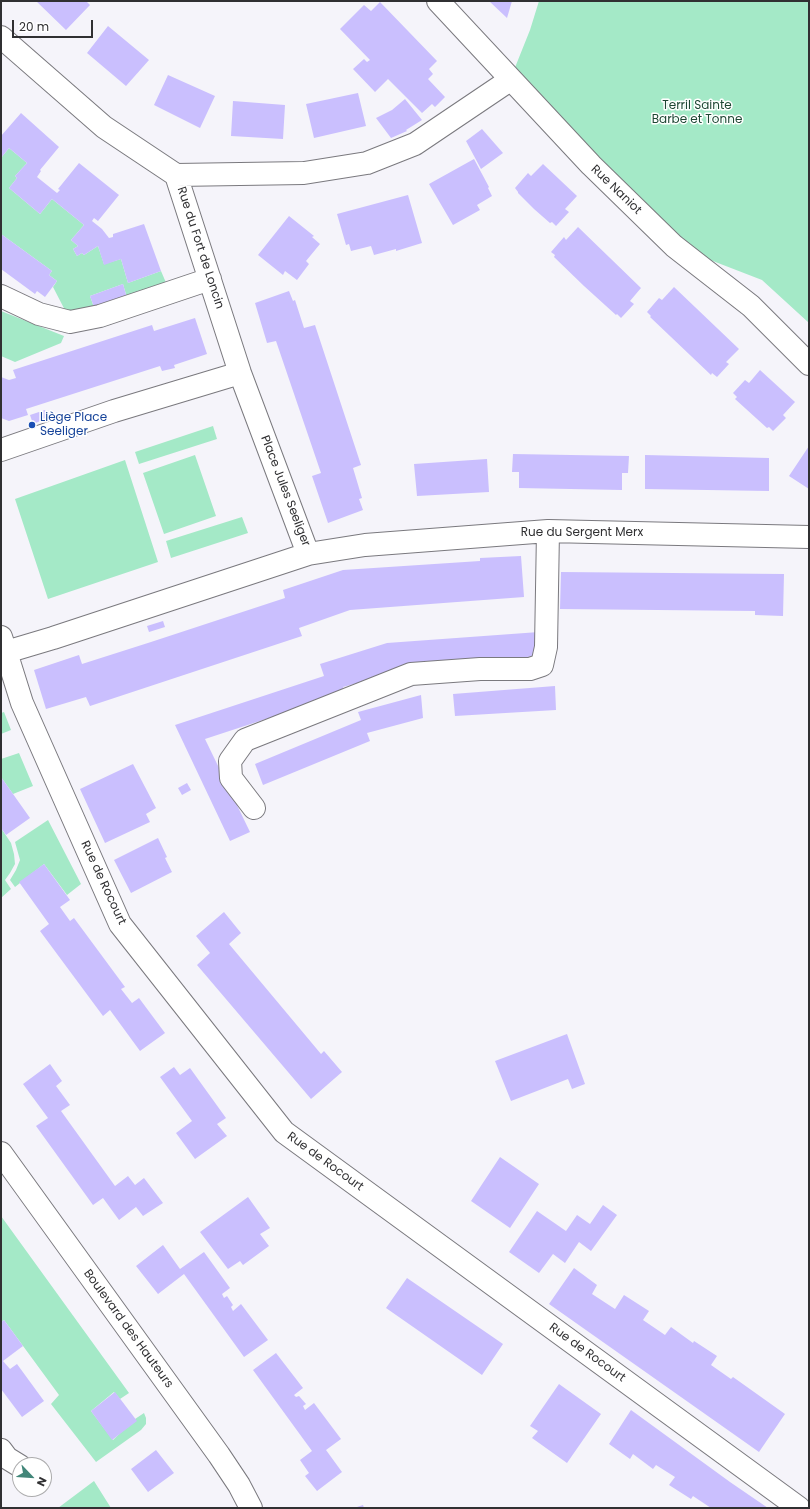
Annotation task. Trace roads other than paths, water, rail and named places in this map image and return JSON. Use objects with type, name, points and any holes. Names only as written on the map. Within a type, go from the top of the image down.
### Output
[{"type":"street","name":"Rue Naniot","points":[[438,1],[510,80],[591,165],[674,246],[751,306],[809,364]]},
{"type":"street","name":"Rue du Fort de Loncin","points":[[1,37],[104,127],[176,175],[240,373]]},
{"type":"street","points":[[176,175],[304,173],[367,163],[415,144],[510,80]]},
{"type":"street","points":[[1,296],[38,314],[70,322],[100,316],[210,279]]},
{"type":"street","points":[[1,450],[114,411],[240,373]]},
{"type":"street","name":"Place Jules Seeliger","points":[[4,645],[53,638],[308,554],[240,373]]},
{"type":"street","points":[[254,808],[231,778],[230,761],[245,740],[411,674],[480,669],[530,669],[542,665],[546,647],[548,531]]},
{"type":"street","name":"Rue du Sergent Merx","points":[[308,554],[366,545],[548,531],[809,537]]},
{"type":"street","name":"Rue de Rocourt","points":[[4,645],[22,703],[120,924],[284,1132],[799,1508]]},
{"type":"street","name":"Boulevard des Hauteurs","points":[[1,1153],[219,1455],[239,1485],[251,1508]]},
{"type":"street","points":[[1,1450],[7,1458],[12,1461]]},
{"type":"place","name":"Liège Place Seeliger","points":[[32,425]]},
{"type":"park label","name":"Terril Sainte Barbe et Tonne","points":[[697,113]]}]
